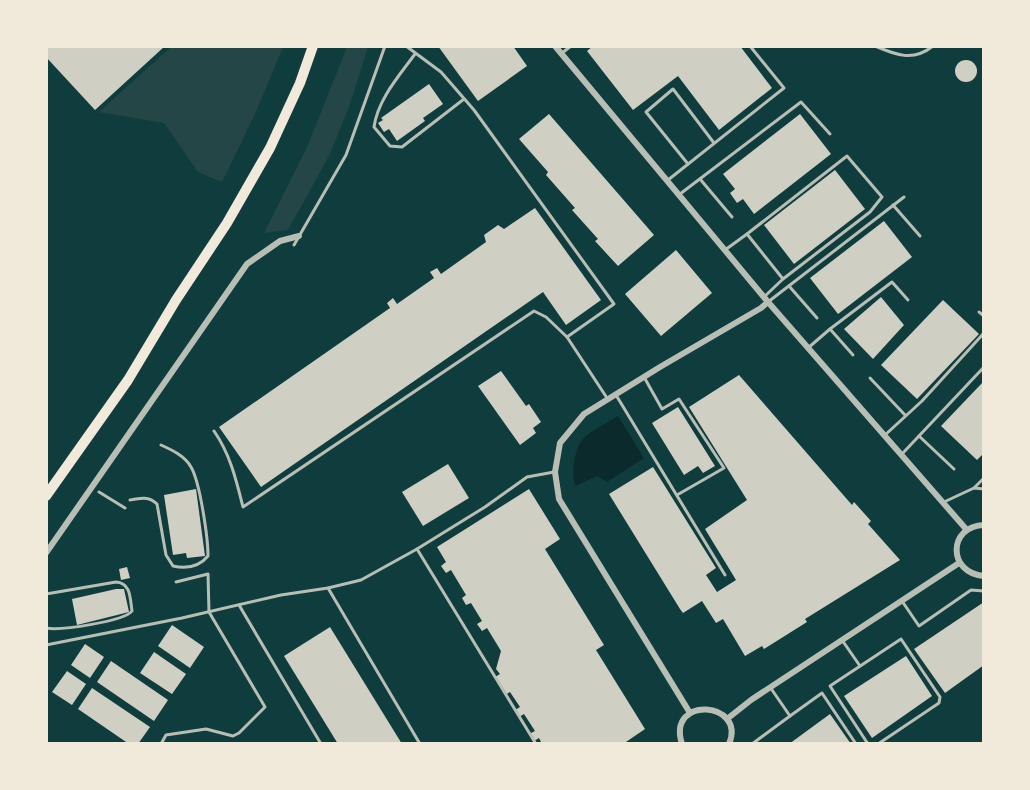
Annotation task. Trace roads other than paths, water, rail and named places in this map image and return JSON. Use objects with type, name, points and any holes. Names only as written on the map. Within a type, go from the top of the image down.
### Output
[{"type":"main road","points":[[46,496],[128,380],[176,300],[227,223],[270,148],[300,84],[313,46]]},
{"type":"main road","points":[[46,491],[62,472]]},
{"type":"street","points":[[555,46],[766,299],[966,530]]},
{"type":"street","points":[[46,553],[247,264],[280,241],[299,236]]},
{"type":"street","points":[[690,713],[559,499],[555,472],[560,443],[584,414],[643,376],[751,314],[766,299]]},
{"type":"street","points":[[984,525],[975,525],[966,530],[956,545],[959,563],[965,570],[984,576]]},
{"type":"street","points":[[727,719],[770,687],[959,563]]},
{"type":"street","points":[[682,744],[680,728],[684,719],[690,713],[710,708],[727,719],[730,729],[729,744]]},
{"type":"lane","points":[[294,245],[346,155],[385,46]]},
{"type":"lane","points":[[406,46],[441,72],[464,99],[525,179],[614,304],[567,337]]},
{"type":"lane","points":[[561,54],[570,46]]},
{"type":"lane","points":[[667,181],[784,88],[750,46]]},
{"type":"lane","points":[[875,46],[900,56],[925,52],[933,46]]},
{"type":"lane","points":[[416,54],[388,90],[375,115],[374,127],[390,146],[402,147],[464,99]]},
{"type":"lane","points":[[688,164],[646,112],[673,89],[714,143]]},
{"type":"lane","points":[[679,196],[801,102],[830,134]]},
{"type":"lane","points":[[725,250],[847,156],[882,197],[870,212],[783,279],[766,299]]},
{"type":"lane","points":[[700,179],[732,217]]},
{"type":"lane","points":[[766,299],[789,286],[904,197]]},
{"type":"lane","points":[[893,205],[920,236]]},
{"type":"lane","points":[[747,234],[783,279]]},
{"type":"lane","points":[[808,348],[892,282],[908,300]]},
{"type":"lane","points":[[789,286],[817,318]]},
{"type":"lane","points":[[214,431],[234,466],[243,507],[534,311],[546,317],[567,337],[607,399]]},
{"type":"lane","points":[[979,312],[984,316]]},
{"type":"lane","points":[[830,329],[853,355]]},
{"type":"lane","points":[[884,436],[922,401],[984,333]]},
{"type":"lane","points":[[900,455],[984,367]]},
{"type":"lane","points":[[643,376],[662,409],[679,399],[724,468],[677,495]]},
{"type":"lane","points":[[870,378],[905,415]]},
{"type":"lane","points":[[615,394],[725,575]]},
{"type":"lane","points":[[919,436],[954,469]]},
{"type":"lane","points":[[130,501],[142,498],[152,500],[157,504],[166,555],[174,566],[194,566],[202,563],[208,556],[208,545],[193,468],[185,459],[161,444]]},
{"type":"lane","points":[[46,645],[361,580],[485,507],[527,477],[555,472]]},
{"type":"lane","points":[[943,503],[974,488],[984,478]]},
{"type":"lane","points":[[974,488],[984,489]]},
{"type":"lane","points":[[99,492],[125,508]]},
{"type":"lane","points":[[417,549],[536,744]]},
{"type":"lane","points":[[161,744],[166,735],[206,729],[233,736],[265,708],[209,612],[208,574],[176,582]]},
{"type":"lane","points":[[46,594],[116,582],[123,583],[128,586],[132,610],[125,616],[87,624],[52,630],[46,628]]},
{"type":"lane","points":[[328,588],[420,744]]},
{"type":"lane","points":[[902,601],[919,626],[971,590],[984,591]]},
{"type":"lane","points":[[239,605],[321,744]]},
{"type":"lane","points":[[868,744],[830,686],[901,639],[940,697],[939,703],[878,744]]},
{"type":"lane","points":[[842,640],[861,666]]},
{"type":"lane","points":[[770,687],[790,716]]},
{"type":"lane","points":[[752,744],[822,693],[856,744]]}]
